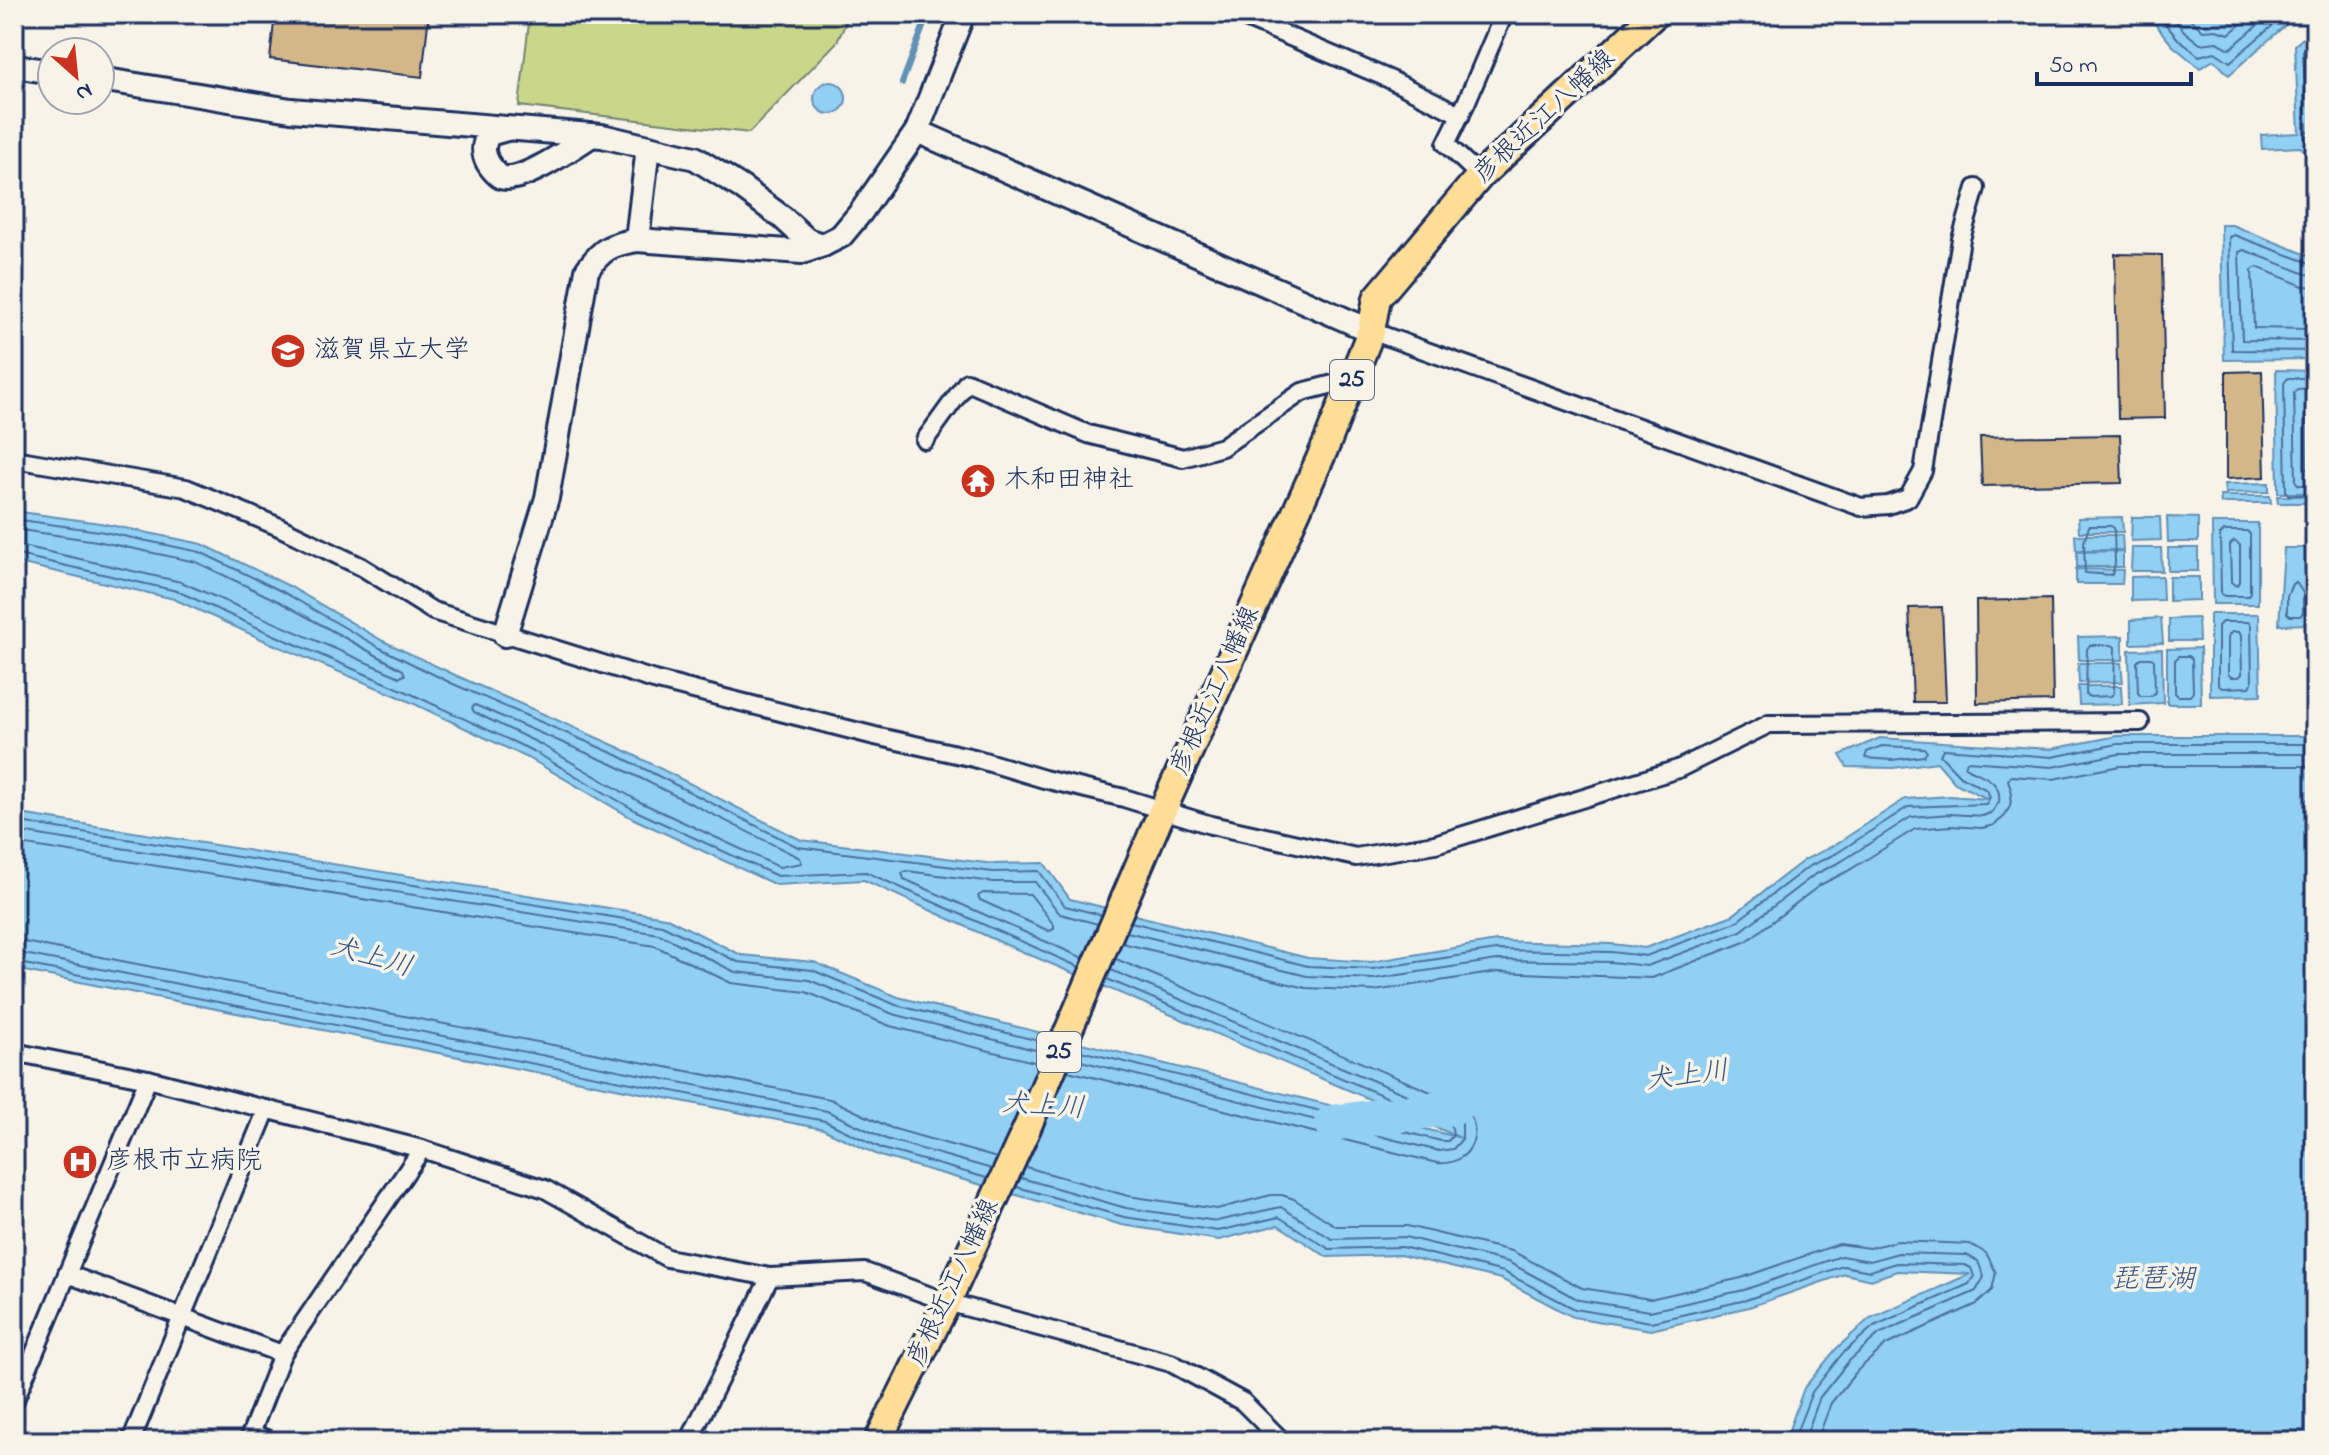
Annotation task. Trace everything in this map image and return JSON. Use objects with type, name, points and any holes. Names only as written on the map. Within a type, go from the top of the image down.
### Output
[{"type":"main road","name":"彦根近江八幡線","points":[[878,1441],[1027,1128],[1160,816],[1327,443],[1371,331],[1377,298],[1480,176],[1655,14]]},
{"type":"street","points":[[505,635],[547,498],[587,270],[599,254],[612,244],[637,240],[802,252],[841,236],[917,131],[963,14]]},
{"type":"street","points":[[1236,14],[1389,79],[1461,115]]},
{"type":"street","points":[[1480,176],[1446,144],[1504,14]]},
{"type":"street","points":[[14,66],[36,69]]},
{"type":"street","points":[[116,82],[291,110],[592,135],[648,147],[695,158],[741,187],[807,240],[823,245]]},
{"type":"street","points":[[512,128],[489,134],[483,144],[484,153],[494,171],[501,177],[512,179],[536,170],[592,135]]},
{"type":"street","points":[[917,131],[1371,331],[1861,507],[1888,505],[1908,498],[1923,471],[1961,239],[1976,188]]},
{"type":"street","points":[[637,240],[648,147]]},
{"type":"street","points":[[925,440],[967,382],[1088,434],[1183,458],[1222,447],[1302,392],[1353,379]]},
{"type":"street","points":[[14,459],[186,488],[277,526],[362,567],[433,611],[654,680],[974,758],[1160,816],[1356,857],[1435,844],[1678,769],[1769,724],[2140,722]]},
{"type":"street","points":[[14,1052],[148,1079],[422,1149],[545,1189],[667,1258],[770,1277],[865,1272],[952,1290],[1171,1363],[1243,1402],[1282,1441]]},
{"type":"street","points":[[14,1402],[148,1079]]},
{"type":"street","points":[[131,1441],[267,1109]]},
{"type":"street","points":[[271,1441],[250,1437],[282,1354],[422,1149]]},
{"type":"street","points":[[67,1274],[282,1354]]},
{"type":"street","points":[[689,1441],[770,1277]]},
{"type":"green space","points":[[530,14],[850,14],[837,42],[749,133],[519,106]]},
{"type":"water","points":[[2147,14],[2298,14],[2229,75],[2214,60],[2200,68],[2172,45]]},
{"type":"water","points":[[2315,28],[2315,158],[2300,147],[2262,149],[2261,135],[2299,133],[2295,45]]},
{"type":"water","points":[[830,82],[841,87],[846,98],[841,109],[830,114],[819,109],[814,98],[819,87]]},
{"type":"water","points":[[2221,225],[2232,225],[2315,258],[2315,359],[2224,360]]},
{"type":"water","points":[[2276,370],[2315,371],[2315,493],[2278,493]]},
{"type":"water","points":[[2269,483],[2269,492],[2225,493],[2224,484]]},
{"type":"water","points":[[2220,496],[2270,496],[2271,503],[2221,503]]},
{"type":"water","points":[[2277,496],[2315,496],[2315,503],[2278,503]]},
{"type":"water","name":"琵琶湖","points":[[14,511],[100,523],[202,544],[289,586],[383,641],[620,748],[801,840],[994,864],[1044,863],[1070,899],[1308,958],[1371,962],[1496,941],[1612,944],[1645,948],[1733,915],[1804,860],[1833,846],[1905,799],[1950,796],[1988,799],[1955,783],[1937,762],[1893,768],[1847,767],[1840,755],[1880,738],[2051,749],[2117,736],[2315,736],[2315,1441],[1785,1441],[1804,1388],[1836,1349],[1870,1318],[1970,1274],[1897,1271],[1871,1280],[1845,1274],[1749,1307],[1651,1330],[1573,1317],[1501,1279],[1400,1255],[1327,1257],[1278,1225],[1219,1240],[1122,1225],[880,1156],[823,1129],[14,969],[14,813],[665,917],[741,955],[814,962],[898,997],[1461,1138],[1002,943],[864,880],[776,885],[632,818],[532,760],[402,698],[174,599],[14,562]]},
{"type":"water","points":[[2122,517],[2123,532],[2079,532],[2078,518]]},
{"type":"water","points":[[2132,517],[2160,517],[2161,540],[2131,541]]},
{"type":"water","points":[[2167,517],[2198,518],[2198,542],[2168,542]]},
{"type":"water","points":[[2212,523],[2258,523],[2258,604],[2213,604]]},
{"type":"water","points":[[2075,535],[2122,535],[2123,550],[2076,550]]},
{"type":"water","points":[[2132,548],[2161,548],[2162,571],[2131,571]]},
{"type":"water","points":[[2168,548],[2198,548],[2198,571],[2168,571]]},
{"type":"water","points":[[2284,548],[2306,548],[2307,586],[2311,586],[2311,624],[2279,625]]},
{"type":"water","points":[[2123,551],[2123,567],[2077,567],[2077,552]]},
{"type":"water","points":[[2076,569],[2123,570],[2122,584],[2076,584]]},
{"type":"water","points":[[2162,576],[2163,600],[2131,601],[2131,577]]},
{"type":"water","points":[[2169,577],[2199,577],[2199,600],[2169,601]]},
{"type":"water","points":[[2210,614],[2259,614],[2261,695],[2210,696]]},
{"type":"water","points":[[2161,618],[2163,643],[2131,644],[2131,620]]},
{"type":"water","points":[[2198,618],[2199,641],[2169,641],[2169,619]]},
{"type":"water","points":[[2123,636],[2123,660],[2079,660],[2078,637]]},
{"type":"water","points":[[2200,648],[2201,704],[2167,704],[2167,649]]},
{"type":"water","points":[[2162,649],[2163,703],[2130,705],[2129,650]]},
{"type":"water","points":[[2078,663],[2121,663],[2123,682],[2079,683]]},
{"type":"water","points":[[2078,686],[2121,686],[2122,704],[2079,705]]},
{"type":"building","points":[[275,14],[429,14],[422,77],[270,59]]},
{"type":"building","points":[[2115,254],[2162,255],[2165,418],[2118,419]]},
{"type":"building","points":[[2262,371],[2265,477],[2226,479],[2226,372]]},
{"type":"building","points":[[2120,435],[2122,483],[1982,486],[1980,437]]},
{"type":"building","points":[[2051,599],[2053,701],[1977,703],[1976,601]]},
{"type":"building","points":[[1942,607],[1946,702],[1913,702],[1909,608]]},
{"type":"waterway","points":[[902,83],[928,14]]},
{"type":"waterway","name":"犬上川","points":[[1332,1123],[1455,1107]]},
{"type":"place","name":"滋賀県立大学","points":[[288,351]]},
{"type":"place","name":"木和田神社","points":[[978,481]]},
{"type":"place","name":"彦根市立病院","points":[[80,1162]]}]
